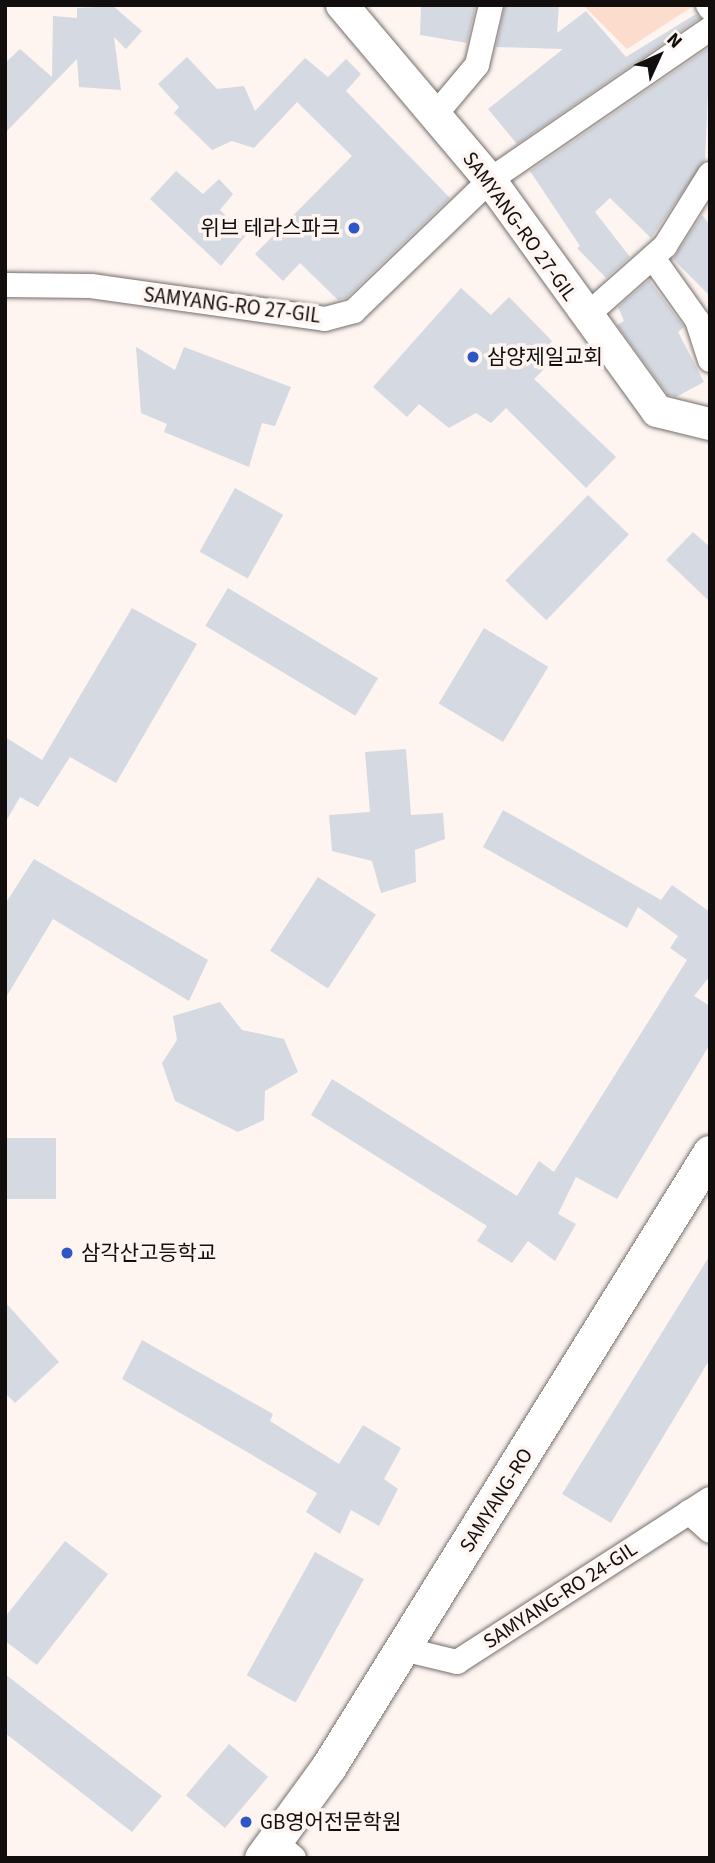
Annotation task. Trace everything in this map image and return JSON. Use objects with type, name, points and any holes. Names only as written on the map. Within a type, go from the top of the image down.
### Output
[{"type":"main road","name":"SAMYANG-RO","points":[[277,1852],[710,1153]]},
{"type":"street","name":"SAMYANG-RO 27-GIL","points":[[342,5],[490,180],[657,411],[710,424]]},
{"type":"street","points":[[435,115],[477,65],[491,5]]},
{"type":"street","name":"SAMYANG-RO 27-GIL","points":[[5,285],[91,286],[325,319],[354,311],[490,180],[710,29]]},
{"type":"street","points":[[586,316],[665,246],[710,174]]},
{"type":"street","points":[[653,258],[697,320],[710,360]]},
{"type":"street","name":"SAMYANG-RO 24-GIL","points":[[403,1649],[457,1662],[710,1499]]},
{"type":"street","points":[[689,1512],[710,1531]]},
{"type":"shaded area","points":[[583,5],[695,5],[627,49]]},
{"type":"building","points":[[421,5],[476,5],[467,43],[420,35]]},
{"type":"building","points":[[505,5],[559,5],[557,33],[586,11],[626,57],[696,14],[700,18],[517,144],[488,109],[563,49],[496,47]]},
{"type":"building","points":[[113,6],[142,31],[126,49],[114,37],[121,90],[79,87],[77,59],[5,133],[5,63],[20,49],[52,77],[53,16],[77,18],[77,8]]},
{"type":"building","points":[[710,47],[705,160],[651,238],[610,198],[595,212],[630,257],[606,278],[577,248],[580,246],[530,171]]},
{"type":"building","points":[[187,57],[217,89],[244,86],[255,111],[305,58],[328,77],[346,59],[361,74],[346,91],[450,198],[346,298],[338,300],[300,263],[283,281],[255,254],[352,156],[297,102],[254,148],[232,141],[212,150],[174,113],[179,107],[158,84]]},
{"type":"building","points":[[176,171],[203,194],[219,179],[233,194],[220,210],[246,235],[221,266],[150,199]]},
{"type":"building","points":[[702,215],[710,225],[710,296],[673,259]]},
{"type":"building","points":[[649,280],[684,327],[678,332],[704,382],[676,397],[668,395],[617,325],[624,321],[618,307]]},
{"type":"building","name":"삼양제일교회","points":[[461,288],[491,315],[509,297],[552,341],[542,353],[552,361],[534,379],[616,457],[586,488],[506,408],[491,423],[476,413],[449,428],[419,404],[407,417],[373,387]]},
{"type":"building","points":[[136,347],[175,370],[184,347],[291,387],[275,426],[262,423],[249,467],[164,432],[167,424],[141,413]]},
{"type":"building","points":[[235,488],[283,515],[248,579],[200,552]]},
{"type":"building","points":[[588,495],[629,535],[546,620],[505,581]]},
{"type":"building","points":[[693,532],[710,547],[710,602],[666,560]]},
{"type":"building","points":[[228,588],[378,678],[355,716],[205,626]]},
{"type":"building","points":[[132,608],[197,644],[116,783],[70,757],[38,807],[20,797],[5,823],[5,737],[42,760]]},
{"type":"building","points":[[484,628],[548,667],[503,742],[439,703]]},
{"type":"building","points":[[406,749],[411,815],[443,813],[445,839],[415,850],[416,882],[381,893],[372,861],[332,851],[329,815],[370,812],[365,752]]},
{"type":"building","points":[[503,810],[661,900],[672,885],[710,912],[710,976],[694,996],[710,1006],[710,1044],[617,1199],[576,1177],[558,1214],[576,1224],[555,1261],[528,1241],[512,1263],[477,1241],[487,1226],[311,1115],[332,1079],[517,1196],[539,1161],[554,1172],[687,960],[670,948],[678,936],[638,907],[627,928],[483,847]]},
{"type":"building","points":[[34,859],[208,960],[189,1001],[53,919],[5,999],[5,904]]},
{"type":"building","points":[[318,877],[376,915],[328,988],[270,951]]},
{"type":"building","points":[[220,1002],[242,1030],[284,1039],[298,1072],[265,1091],[264,1120],[238,1132],[175,1101],[162,1063],[177,1040],[173,1016]]},
{"type":"building","name":"삼각산고등학교","points":[[5,1138],[56,1138],[56,1199],[5,1199]]},
{"type":"building","points":[[710,1255],[710,1359],[611,1523],[562,1494]]},
{"type":"building","points":[[5,1302],[59,1362],[15,1403],[5,1393]]},
{"type":"building","points":[[142,1340],[273,1414],[270,1421],[339,1464],[363,1425],[401,1448],[384,1479],[398,1489],[379,1526],[351,1510],[340,1534],[306,1512],[317,1493],[122,1379]]},
{"type":"building","points":[[65,1541],[108,1574],[37,1665],[5,1641],[5,1617]]},
{"type":"building","points":[[315,1552],[364,1579],[296,1702],[247,1675]]},
{"type":"building","points":[[5,1674],[162,1796],[132,1832],[5,1733]]},
{"type":"building","points":[[229,1744],[268,1777],[225,1828],[186,1795]]},
{"type":"place","name":"위브 테라스파크","points":[[354,228]]},
{"type":"place","name":"삼양제일교회","points":[[473,357]]},
{"type":"place","name":"삼각산고등학교","points":[[67,1253]]},
{"type":"place","name":"GB영어전문학원","points":[[246,1822]]}]
